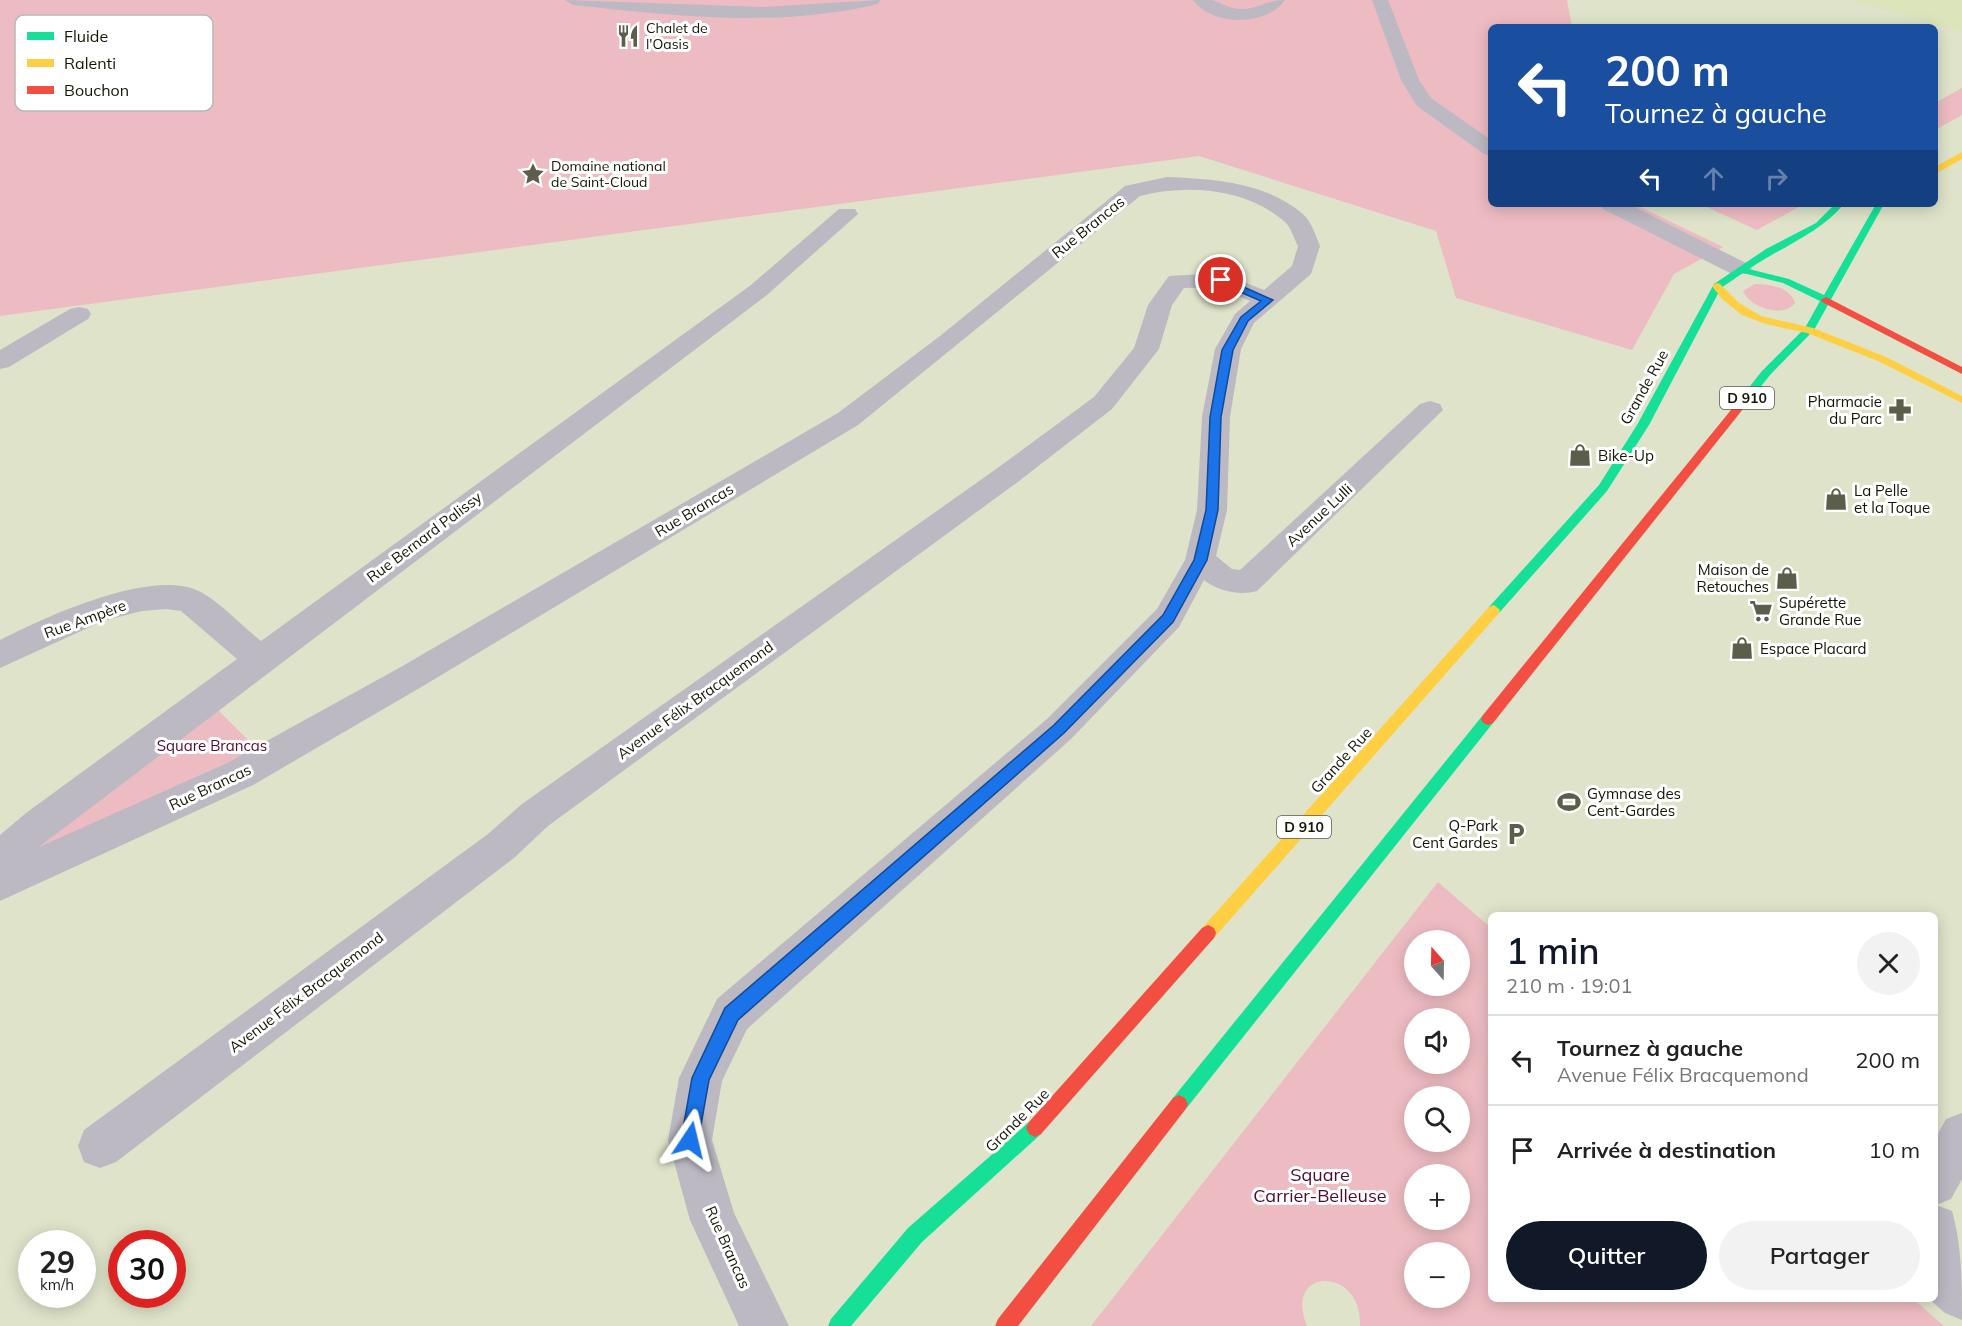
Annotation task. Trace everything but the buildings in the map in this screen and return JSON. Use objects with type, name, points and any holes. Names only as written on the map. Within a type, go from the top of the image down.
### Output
[{"type":"main road","points":[[1938,169],[1962,155]]},
{"type":"main road","name":"Grande Rue","points":[[838,1326],[881,1272],[915,1235],[1028,1136],[1603,488],[1643,425],[1717,286],[1740,269],[1819,225],[1837,207]]},
{"type":"main road","name":"D 910","points":[[1005,1326],[1118,1179],[1766,373],[1809,330],[1878,207]]},
{"type":"main road","points":[[1740,269],[1786,281],[1962,371]]},
{"type":"main road","points":[[1717,286],[1721,294],[1751,316],[1809,330],[1882,359],[1962,400]]},
{"type":"street","points":[[573,0],[648,8],[736,11],[813,9],[872,0]]},
{"type":"street","points":[[1201,0],[1214,9],[1234,13],[1265,11],[1277,0]]},
{"type":"street","points":[[1380,0],[1417,92],[1424,102],[1488,146]]},
{"type":"street","name":"Rue Brancas","points":[[0,883],[240,774],[418,673],[848,419],[949,341],[1132,190],[1167,183],[1214,185],[1259,196],[1296,219],[1309,246],[1303,269],[1244,320],[1228,350],[1216,417],[1212,510],[1200,560],[1168,618],[1059,729],[732,1014],[701,1078],[690,1140],[713,1220],[764,1326]]},
{"type":"street","points":[[1619,208],[1740,269]]},
{"type":"street","points":[[1619,208],[1679,259],[1717,286]]},
{"type":"street","name":"Rue Bernard Palissy","points":[[0,858],[39,824],[260,658],[759,290],[846,214]]},
{"type":"street","name":"Avenue Félix Bracquemond","points":[[100,1146],[501,846],[535,815],[990,488],[1103,403],[1146,349],[1160,305],[1177,281],[1221,280],[1268,300]]},
{"type":"street","points":[[0,361],[79,314]]},
{"type":"street","name":"Avenue Lulli","points":[[1200,560],[1223,578],[1246,583],[1430,410]]},
{"type":"street","name":"Rue Ampère","points":[[0,655],[42,633],[89,615],[127,603],[174,597],[189,600],[260,658]]},
{"type":"street","points":[[1938,1178],[1962,1135]]},
{"type":"street","points":[[1938,1244],[1945,1281],[1962,1296]]},
{"type":"shaded area","points":[[1852,0],[1962,0],[1962,32]]},
{"type":"green space","name":"Domaine national de Saint-Cloud","points":[[0,0],[1567,0],[1571,24],[1488,24],[1488,207],[1640,207],[1723,247],[1674,274],[1632,350],[1456,298],[1436,231],[1199,156],[0,316]]},
{"type":"green space","points":[[1962,88],[1962,115],[1938,128],[1938,101]]},
{"type":"green space","points":[[1707,207],[1799,207],[1757,230]]},
{"type":"green space","points":[[1755,284],[1784,290],[1789,293],[1795,303],[1783,310],[1759,306],[1746,297],[1743,291]]},
{"type":"green space","name":"Square Brancas","points":[[216,708],[257,749],[30,854]]},
{"type":"green space","name":"Square Carrier-Belleuse","points":[[1438,882],[1488,925],[1488,1302],[1916,1302],[1944,1326],[1360,1326],[1358,1306],[1349,1292],[1338,1284],[1325,1281],[1314,1284],[1305,1292],[1302,1306],[1307,1326],[1091,1326]]},
{"type":"traffic: fast","points":[[1494,610],[1603,488],[1643,425],[1717,286],[1769,251],[1819,225],[1837,207]]},
{"type":"traffic: fast","points":[[1739,407],[1766,373],[1809,330],[1878,207]]},
{"type":"traffic: fast","points":[[1740,269],[1786,281],[1826,300]]},
{"type":"traffic: fast","points":[[1179,1104],[1488,719]]},
{"type":"traffic: fast","points":[[838,1326],[915,1235],[1035,1128]]},
{"type":"traffic: slow","points":[[1938,169],[1962,155]]},
{"type":"traffic: slow","points":[[1717,286],[1735,306],[1757,318],[1809,330]]},
{"type":"traffic: slow","points":[[1809,330],[1882,359],[1962,400]]},
{"type":"traffic: slow","points":[[1208,933],[1494,610]]},
{"type":"traffic: jam","points":[[1826,300],[1962,371]]},
{"type":"traffic: jam","points":[[1488,719],[1739,407]]},
{"type":"traffic: jam","points":[[1035,1128],[1208,933]]},
{"type":"traffic: jam","points":[[1005,1326],[1179,1104]]},
{"type":"place","name":"Chalet de l'Oasis","points":[[628,36]]},
{"type":"place","name":"Domaine national de Saint-Cloud","points":[[533,174]]},
{"type":"place","name":"Pharmacie du Parc","points":[[1900,410]]},
{"type":"place","name":"Bike-Up","points":[[1580,455]]},
{"type":"place","name":"La Pelle et la Toque","points":[[1836,499]]},
{"type":"place","name":"Maison de Retouches","points":[[1787,578]]},
{"type":"place","name":"Supérette Grande Rue","points":[[1761,611]]},
{"type":"place","name":"Espace Placard","points":[[1742,648]]},
{"type":"place","name":"Gymnase des Cent-Gardes","points":[[1569,802]]},
{"type":"place","name":"Q-Park Cent Gardes","points":[[1516,834]]},
{"type":"route","points":[[690,1140],[701,1078],[732,1014],[1059,729],[1168,618],[1200,560],[1212,510],[1216,417],[1228,350],[1244,320],[1268,300],[1221,280]]}]
